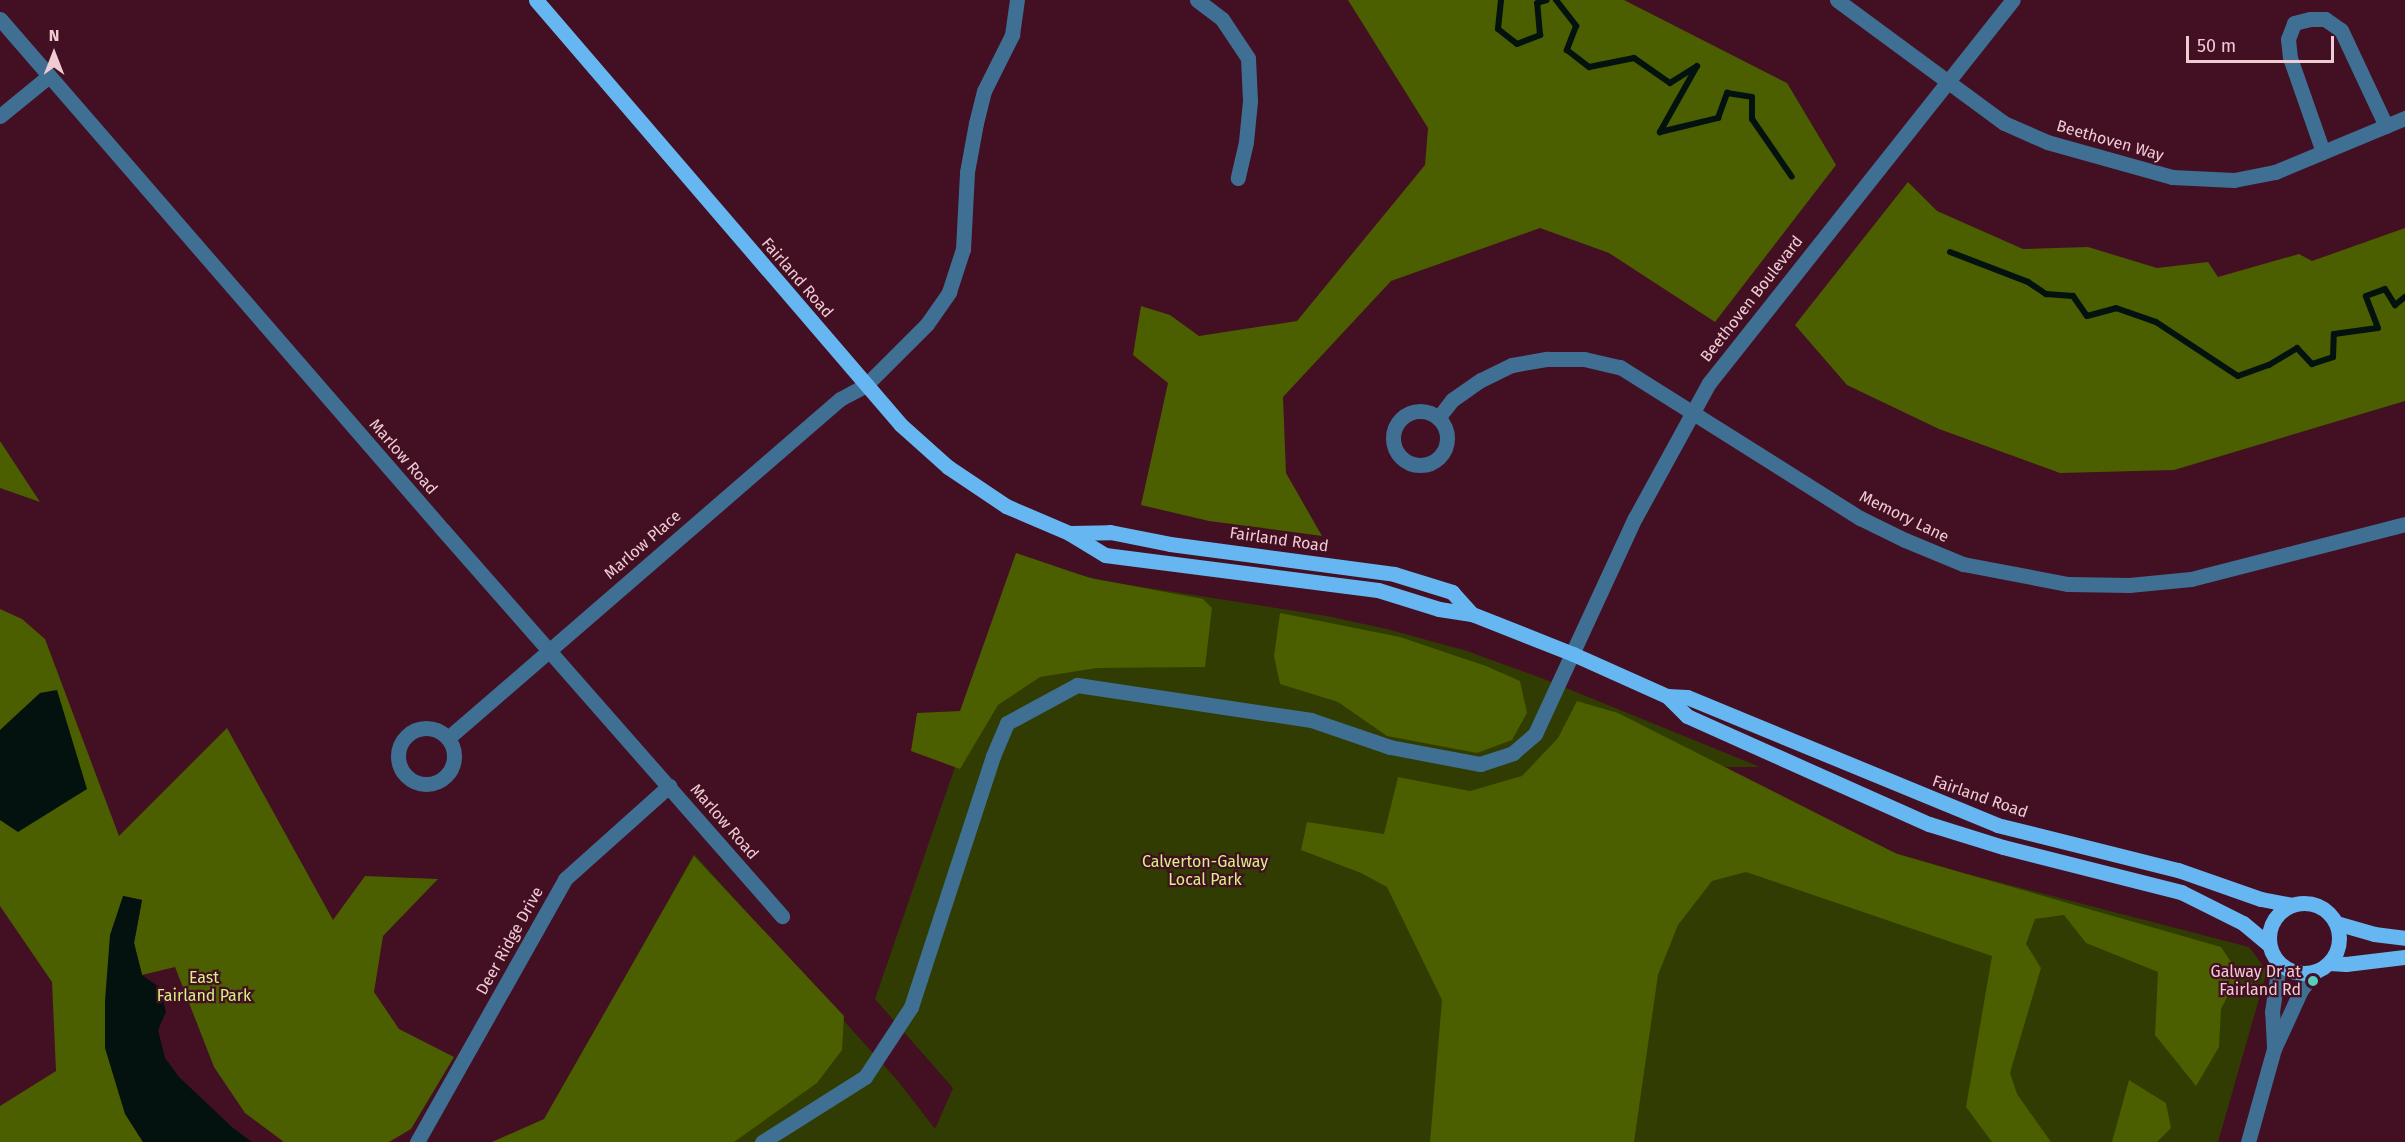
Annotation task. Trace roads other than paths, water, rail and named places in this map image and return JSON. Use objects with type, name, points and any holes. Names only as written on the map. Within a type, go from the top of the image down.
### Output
[{"type":"main road","name":"Fairland Road","points":[[536,0],[901,425],[948,467],[1005,506],[1070,533],[1105,555],[1378,590],[1439,609],[1472,614],[1573,654],[1667,696],[1687,716],[1929,824],[2003,847],[2181,892],[2243,923],[2269,945]]},
{"type":"main road","name":"Fairland Road","points":[[1070,533],[1110,532],[1170,544],[1394,574],[1452,592],[1472,614]]},
{"type":"main road","name":"Fairland Road","points":[[1667,696],[1687,697],[1997,825],[2178,870],[2261,899],[2291,905]]},
{"type":"main road","points":[[2309,902],[2317,905],[2329,913],[2336,923],[2339,942],[2329,963],[2315,972],[2300,973],[2279,964],[2269,945],[2272,921],[2291,905],[2309,902]]},
{"type":"main road","points":[[2336,923],[2374,934],[2405,938]]},
{"type":"main road","points":[[2329,963],[2346,964],[2405,957]]},
{"type":"street","name":"Marlow Place","points":[[448,738],[493,702],[549,649],[840,399],[866,385],[927,324],[949,292],[963,249],[967,172],[976,123],[984,91],[1012,35],[1017,0]]},
{"type":"street","points":[[1197,0],[1222,19],[1248,58],[1250,101],[1246,142],[1238,178]]},
{"type":"street","name":"Beethoven Way","points":[[1837,0],[2004,123],[2047,142],[2172,177],[2234,180],[2275,172],[2405,118]]},
{"type":"street","name":"Beethoven Boulevard","points":[[762,1142],[864,1077],[911,1007],[993,756],[1007,723],[1077,685],[1311,720],[1390,747],[1480,764],[1513,753],[1535,734],[1635,518],[1709,382],[2013,0]]},
{"type":"street","points":[[2323,152],[2290,58],[2288,39],[2294,24],[2310,19],[2325,19],[2341,30],[2386,126]]},
{"type":"street","name":"Marlow Road","points":[[0,20],[782,916]]},
{"type":"street","points":[[0,116],[49,76]]},
{"type":"street","name":"Memory Lane","points":[[1438,418],[1452,400],[1481,380],[1512,365],[1547,359],[1584,359],[1620,368],[1860,518],[1905,540],[1963,564],[2068,584],[2129,585],[2192,579],[2405,524]]},
{"type":"street","name":"Deer Ridge Drive","points":[[417,1142],[565,879],[669,786]]},
{"type":"street","points":[[2274,1049],[2272,1012],[2279,964]]},
{"type":"street","points":[[2248,1142],[2274,1049],[2301,990],[2315,972]]},
{"type":"waterway","points":[[1501,0],[1498,29],[1517,44],[1540,35],[1537,3],[1547,0]]},
{"type":"waterway","points":[[1556,0],[1576,26],[1567,50],[1589,67],[1634,58],[1670,83],[1697,66],[1660,132],[1718,118],[1727,93],[1752,97],[1752,119],[1792,177]]},
{"type":"waterway","points":[[1950,252],[2028,282],[2046,294],[2073,296],[2087,316],[2116,308],[2156,322],[2238,376],[2269,365],[2297,348],[2312,364],[2333,357],[2334,334],[2378,328],[2366,296],[2385,289],[2395,305],[2405,297]]},
{"type":"place","name":"Galway Dr at Fairland Rd","points":[[2313,981]]},
{"type":"park label","name":"Calverton-Galway Local Park","points":[[1205,871]]},
{"type":"park label","name":"East Fairland Park","points":[[204,987]]}]
